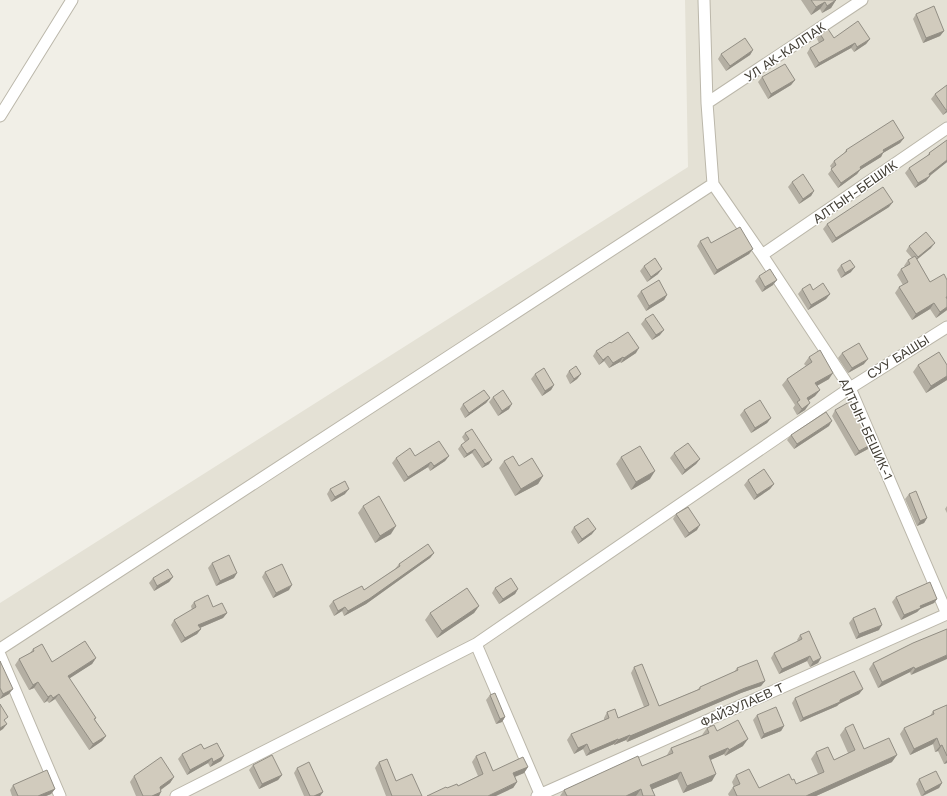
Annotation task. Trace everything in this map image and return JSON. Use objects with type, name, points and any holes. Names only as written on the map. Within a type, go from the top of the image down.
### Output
[{"type":"street","points":[[0,116],[72,0]]},
{"type":"street","points":[[0,649],[713,184],[707,103],[704,0]]},
{"type":"street","name":"УЛ АК-КАЛПАК","points":[[707,103],[862,0]]},
{"type":"street","name":"АЛТЫН-БЕШИК","points":[[762,256],[947,128]]},
{"type":"street","name":"АЛТЫН-БЕШИК-1","points":[[713,184],[850,388],[947,614]]},
{"type":"street","name":"СУУ БАШЫ","points":[[176,796],[476,644],[850,388],[947,326]]},
{"type":"street","name":"ФАЙЗУЛАЕВ Т","points":[[539,795],[947,614]]},
{"type":"street","points":[[476,644],[539,795]]},
{"type":"street","points":[[0,655],[60,796]]},
{"type":"shaded area","points":[[685,0],[947,0],[947,796],[0,796],[0,603],[688,167]]},
{"type":"building","points":[[811,0],[836,0],[827,6],[825,2],[816,7]]},
{"type":"building","points":[[934,6],[944,31],[926,38],[916,14]]},
{"type":"building","points":[[858,21],[870,39],[857,47],[855,43],[819,63],[810,48],[824,40],[820,34],[828,29],[834,38]]},
{"type":"building","points":[[745,38],[753,50],[730,66],[721,54]]},
{"type":"building","points":[[785,64],[795,80],[771,94],[762,77]]},
{"type":"building","points":[[947,85],[947,110],[946,110],[935,94]]},
{"type":"building","points":[[893,120],[904,138],[883,150],[884,152],[860,167],[861,169],[841,183],[831,169],[836,165],[834,161],[847,151],[846,150]]},
{"type":"building","points":[[947,140],[947,160],[929,174],[930,176],[918,183],[909,168]]},
{"type":"building","points":[[803,174],[814,191],[803,199],[792,182]]},
{"type":"building","points":[[883,187],[893,202],[836,238],[827,224]]},
{"type":"building","points":[[740,227],[753,249],[717,270],[700,241],[708,237],[711,243]]},
{"type":"building","points":[[926,232],[935,243],[918,257],[909,246]]},
{"type":"building","points":[[915,256],[930,282],[944,274],[947,280],[947,307],[940,312],[934,303],[916,314],[899,287],[908,282],[901,269],[910,264],[908,260]]},
{"type":"building","points":[[655,258],[662,269],[651,277],[644,266]]},
{"type":"building","points":[[850,260],[855,267],[845,273],[841,265]]},
{"type":"building","points":[[770,269],[777,280],[765,287],[759,276]]},
{"type":"building","points":[[659,280],[667,295],[649,306],[641,291]]},
{"type":"building","points":[[823,283],[830,294],[811,305],[802,289],[810,284],[813,290]]},
{"type":"building","points":[[653,314],[664,330],[656,335],[645,319]]},
{"type":"building","points":[[628,332],[639,348],[613,363],[608,356],[603,360],[596,351]]},
{"type":"building","points":[[859,343],[868,359],[852,368],[842,353]]},
{"type":"building","points":[[820,350],[833,373],[815,383],[820,390],[807,398],[810,403],[802,409],[797,402],[800,400],[787,379],[812,362],[809,357]]},
{"type":"building","points":[[939,352],[947,365],[947,376],[931,386],[918,365]]},
{"type":"building","points":[[576,366],[581,374],[574,379],[569,371]]},
{"type":"building","points":[[544,368],[554,385],[545,391],[535,374]]},
{"type":"building","points":[[484,390],[490,398],[469,413],[463,404]]},
{"type":"building","points":[[503,390],[512,404],[502,411],[493,397]]},
{"type":"building","points":[[760,400],[771,418],[755,428],[744,410]]},
{"type":"building","points":[[851,401],[862,420],[864,426],[862,427],[872,444],[859,451],[835,410]]},
{"type":"building","points":[[826,412],[832,421],[797,444],[791,435]]},
{"type":"building","points":[[472,429],[492,460],[485,464],[475,449],[467,454],[461,445],[469,439],[465,433]]},
{"type":"building","points":[[439,441],[449,456],[434,466],[431,462],[408,477],[396,458],[410,448],[415,456]]},
{"type":"building","points":[[688,443],[700,459],[685,470],[674,453]]},
{"type":"building","points":[[640,446],[655,471],[636,482],[621,457]]},
{"type":"building","points":[[513,456],[519,466],[532,458],[543,476],[521,489],[504,461]]},
{"type":"building","points":[[764,469],[774,484],[757,495],[748,480]]},
{"type":"building","points":[[345,481],[349,489],[335,497],[330,489]]},
{"type":"building","points":[[916,491],[927,518],[920,521],[909,494]]},
{"type":"building","points":[[379,496],[396,526],[380,536],[363,506]]},
{"type":"building","points":[[688,507],[700,525],[689,533],[676,514]]},
{"type":"building","points":[[588,518],[596,529],[582,539],[574,527]]},
{"type":"building","points":[[428,544],[434,553],[369,599],[348,611],[345,607],[338,611],[333,601],[362,586],[364,590],[400,566],[399,564]]},
{"type":"building","points":[[229,555],[237,573],[220,581],[212,563]]},
{"type":"building","points":[[282,564],[292,585],[276,593],[265,572]]},
{"type":"building","points":[[168,569],[173,577],[157,586],[153,578]]},
{"type":"building","points":[[511,578],[518,589],[503,599],[495,588]]},
{"type":"building","points":[[930,582],[937,599],[904,615],[896,597]]},
{"type":"building","points":[[467,588],[479,606],[442,631],[430,613]]},
{"type":"building","points":[[208,595],[213,607],[222,603],[227,613],[198,625],[201,629],[185,638],[174,620],[196,607],[194,602]]},
{"type":"building","points":[[875,608],[882,625],[859,634],[853,618]]},
{"type":"building","points":[[947,629],[947,655],[915,669],[914,667],[882,682],[873,663],[913,643]]},
{"type":"building","points":[[809,631],[821,658],[813,662],[810,656],[782,669],[774,653],[802,639],[800,635]]},
{"type":"building","points":[[85,641],[96,658],[68,676],[106,736],[93,744],[59,694],[53,698],[51,695],[48,697],[38,682],[33,685],[19,659],[34,651],[33,649],[42,644],[52,662]]},
{"type":"building","points":[[757,660],[765,681],[630,736],[618,739],[590,751],[587,744],[578,748],[571,734],[609,718],[607,712],[615,709],[618,718],[649,705],[634,667],[642,664],[659,706],[700,689],[700,687],[738,670],[737,668]]},
{"type":"building","points":[[0,661],[13,689],[3,694],[0,688]]},
{"type":"building","points":[[854,671],[863,689],[840,700],[840,702],[803,718],[795,698]]},
{"type":"building","points":[[495,693],[505,717],[500,719],[490,695]]},
{"type":"building","points":[[0,704],[8,717],[4,720],[7,724],[0,728]]},
{"type":"building","points":[[947,705],[947,756],[942,745],[940,746],[937,738],[914,749],[904,728],[934,714],[933,711]]},
{"type":"building","points":[[776,707],[784,726],[764,734],[757,715]]},
{"type":"building","points":[[738,720],[748,739],[729,750],[728,748],[709,756],[716,774],[687,786],[681,772],[650,785],[655,796],[643,796],[641,789],[626,796],[567,796],[564,790],[638,756],[642,766],[673,753],[671,748],[709,733],[707,728],[714,725],[717,731]]},
{"type":"building","points":[[853,724],[864,749],[889,738],[897,755],[806,796],[737,796],[733,787],[740,784],[736,775],[749,769],[759,788],[789,774],[792,780],[794,779],[796,784],[824,772],[816,752],[828,747],[834,760],[855,750],[845,728]]},
{"type":"building","points":[[217,743],[224,756],[213,762],[212,758],[190,770],[182,754],[201,744],[204,749]]},
{"type":"building","points":[[485,752],[493,771],[523,757],[528,767],[513,773],[517,782],[488,796],[427,796],[446,787],[447,788],[457,784],[458,786],[483,774],[476,756]]},
{"type":"building","points":[[272,755],[282,775],[262,784],[253,765]]},
{"type":"building","points":[[161,757],[174,777],[160,787],[161,792],[152,796],[143,796],[134,776]]},
{"type":"building","points":[[387,759],[396,781],[412,774],[422,796],[392,796],[379,762]]},
{"type":"building","points":[[309,762],[323,792],[314,796],[310,796],[297,768]]},
{"type":"building","points":[[47,770],[55,789],[38,796],[18,796],[13,785]]},
{"type":"building","points":[[936,771],[942,783],[925,792],[919,779]]}]
